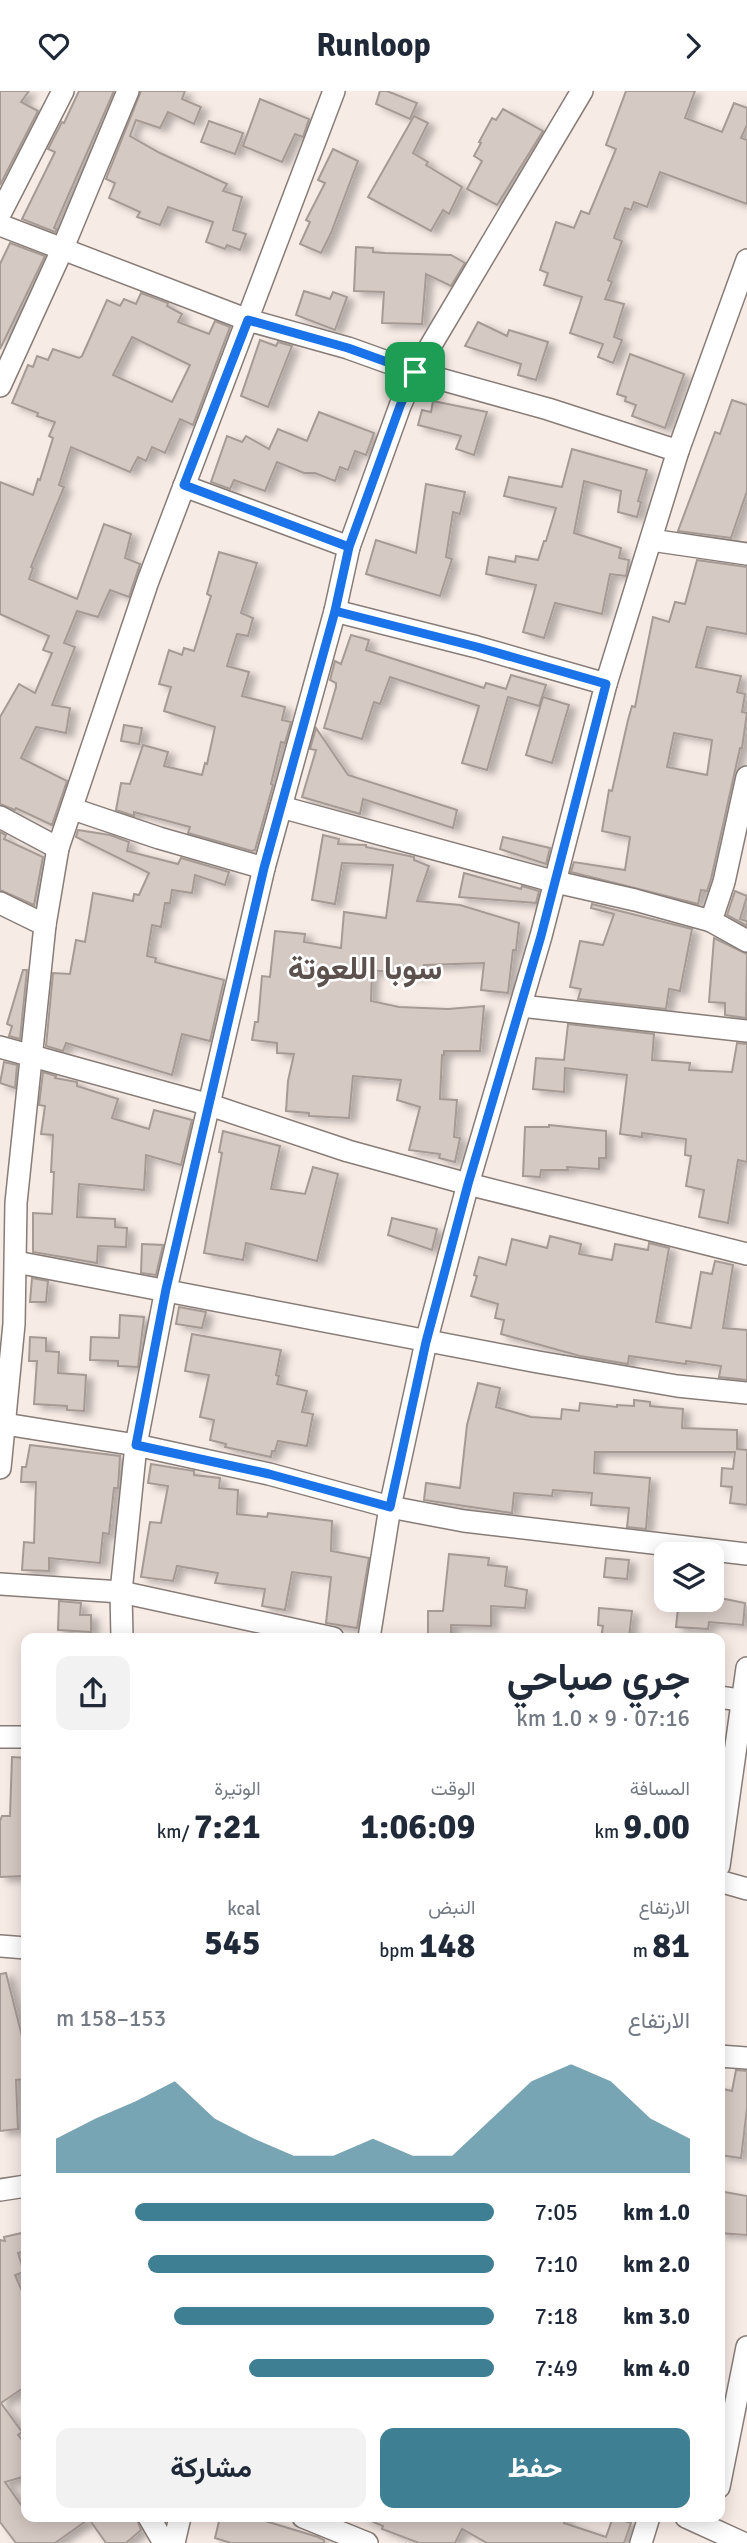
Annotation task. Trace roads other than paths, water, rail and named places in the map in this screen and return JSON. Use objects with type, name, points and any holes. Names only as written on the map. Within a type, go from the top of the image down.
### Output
[{"type":"street","points":[[0,214],[63,91]]},
{"type":"street","points":[[0,386],[62,250],[128,91]]},
{"type":"street","points":[[0,1468],[16,1262],[8,1202],[31,1055],[58,848],[148,581],[334,91]]},
{"type":"street","points":[[122,1633],[121,1592],[136,1445],[166,1289],[264,868],[335,611],[349,547],[415,372],[582,91]]},
{"type":"street","points":[[0,225],[248,320],[348,348],[415,372],[548,409],[678,451]]},
{"type":"street","points":[[370,1633],[390,1507],[426,1342],[468,1184],[556,882],[606,684],[678,451],[747,260]]},
{"type":"street","points":[[184,485],[349,547]]},
{"type":"street","points":[[651,540],[747,554]]},
{"type":"street","points":[[335,611],[477,647],[606,684]]},
{"type":"street","points":[[711,921],[724,882],[747,777]]},
{"type":"street","points":[[281,807],[711,921],[747,941]]},
{"type":"street","points":[[73,809],[159,838],[264,868]]},
{"type":"street","points":[[0,817],[58,848]]},
{"type":"street","points":[[0,904],[46,925]]},
{"type":"street","points":[[521,1006],[747,1031]]},
{"type":"street","points":[[0,1047],[210,1105],[348,1151],[747,1254]]},
{"type":"street","points":[[16,1262],[166,1289],[426,1342],[677,1386],[747,1393]]},
{"type":"street","points":[[5,1424],[136,1445],[269,1474],[390,1507],[464,1521],[747,1555]]},
{"type":"street","points":[[0,1584],[121,1592],[310,1633]]},
{"type":"street","points":[[725,1784],[741,1754],[747,1668]]},
{"type":"street","points":[[725,1698],[745,1701]]},
{"type":"street","points":[[0,1737],[21,1737]]},
{"type":"street","points":[[725,1883],[747,1889]]},
{"type":"street","points":[[0,1945],[21,1947]]},
{"type":"street","points":[[725,2056],[747,2058]]},
{"type":"street","points":[[0,2190],[21,2187]]},
{"type":"street","points":[[725,2457],[747,2347]]},
{"type":"street","points":[[152,2522],[164,2543]]},
{"type":"street","points":[[174,2543],[179,2522]]},
{"type":"street","points":[[318,2522],[367,2543]]},
{"type":"street","points":[[641,2543],[647,2522]]},
{"type":"street","points":[[713,2522],[743,2543]]},
{"type":"district","name":"سوبا اللعوتة","points":[[365,968]]}]
